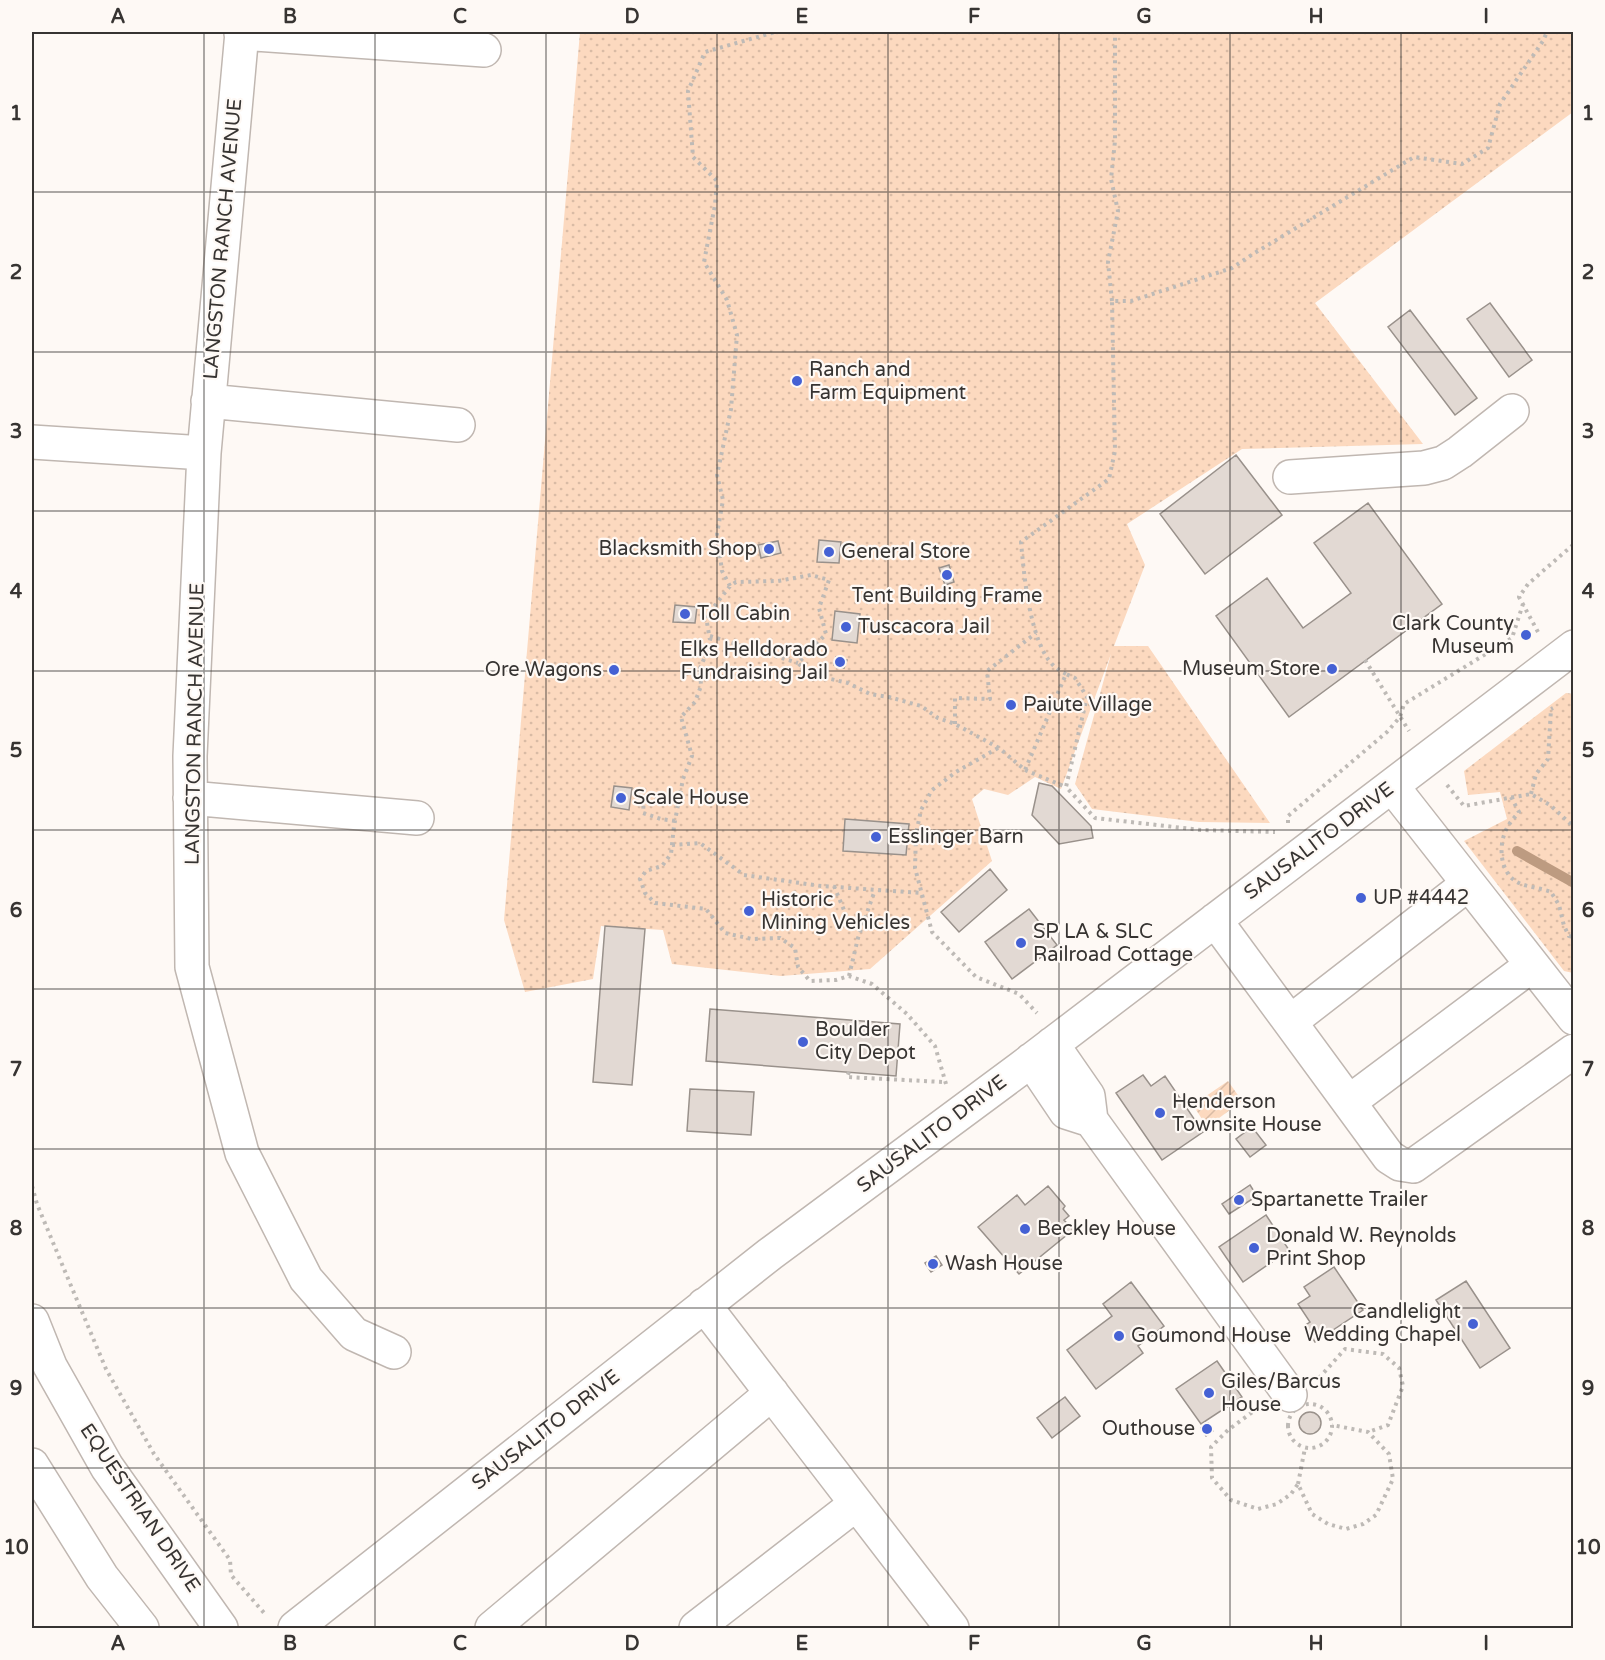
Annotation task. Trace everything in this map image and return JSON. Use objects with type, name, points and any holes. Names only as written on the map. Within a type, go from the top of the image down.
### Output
[{"type":"street","points":[[242,32],[484,50]]},
{"type":"street","name":"LANGSTON RANCH AVENUE","points":[[242,32],[204,453],[190,756],[192,967],[242,1153],[306,1279],[354,1334],[394,1352]]},
{"type":"street","points":[[208,401],[458,425]]},
{"type":"street","points":[[1290,477],[1424,468],[1443,463],[1512,411]]},
{"type":"street","points":[[32,442],[204,453]]},
{"type":"street","name":"SAUSALITO DRIVE","points":[[282,1624],[1215,920],[1295,843],[1392,786],[1565,653]]},
{"type":"street","points":[[1392,786],[1574,1018]]},
{"type":"street","points":[[190,798],[417,818]]},
{"type":"street","points":[[1290,1022],[1468,884]]},
{"type":"street","points":[[1215,920],[1389,1157],[1400,1164],[1413,1166],[1574,1051]]},
{"type":"street","points":[[1349,1102],[1532,965]]},
{"type":"street","points":[[1048,1047],[1066,1112],[1091,1120],[1299,1396]]},
{"type":"street","points":[[704,1305],[952,1629]]},
{"type":"street","name":"EQUESTRIAN DRIVE","points":[[32,1321],[50,1366],[108,1467],[221,1629]]},
{"type":"street","points":[[492,1629],[772,1393]]},
{"type":"street","points":[[32,1465],[102,1577],[142,1629]]},
{"type":"street","points":[[696,1629],[856,1504]]},
{"type":"path","points":[[730,586],[722,571],[717,534],[723,500],[717,475],[730,409],[737,335],[727,300],[704,262],[715,205],[717,181],[693,157],[688,91],[705,52],[775,32]]},
{"type":"path","points":[[1066,787],[1087,697],[1075,678],[1053,665],[1038,642],[1026,591],[1021,543],[1109,479],[1115,450],[1112,301],[1108,262],[1118,212],[1111,179],[1115,141],[1116,32]]},
{"type":"path","points":[[1112,301],[1131,301],[1232,268],[1414,157],[1462,164],[1488,148],[1500,104],[1547,32]]},
{"type":"path","points":[[1565,653],[1534,626],[1519,597],[1528,584],[1574,544]]},
{"type":"path","points":[[798,663],[826,634],[819,608],[829,580],[811,575],[778,581],[736,582],[730,586],[705,617],[710,640],[700,668],[701,686],[695,702],[681,717],[692,756],[683,779],[670,854],[662,866],[646,870],[640,879],[645,892],[656,903],[706,909],[725,933],[752,939],[780,938],[795,948],[798,967],[810,981],[836,980],[849,976],[872,984],[907,1014],[935,1046],[945,1082],[958,1115]]},
{"type":"path","points":[[709,635],[798,663],[809,674],[848,683],[870,694],[921,706],[938,718],[955,724],[999,748],[1025,770],[1066,787],[1095,818],[1295,843],[1288,816],[1387,732],[1400,717],[1404,704],[1512,638],[1523,604]]},
{"type":"path","points":[[955,724],[955,698],[990,699],[987,671],[1036,633]]},
{"type":"path","points":[[1365,660],[1410,734]]},
{"type":"path","points":[[1025,770],[1066,674]]},
{"type":"path","points":[[1531,794],[1536,774],[1548,759],[1551,710],[1559,702]]},
{"type":"path","points":[[999,748],[956,772],[932,790],[921,810],[916,834],[915,868],[932,932],[976,977],[1019,994],[1048,1047]]},
{"type":"path","points":[[1442,778],[1464,806],[1531,794],[1550,804],[1574,827]]},
{"type":"path","points":[[675,821],[643,813],[644,797],[679,802]]},
{"type":"path","points":[[1511,797],[1519,812],[1508,828],[1502,843],[1504,867],[1510,877],[1519,883],[1551,892],[1559,905],[1569,936],[1574,937]]},
{"type":"path","points":[[672,845],[700,843],[744,875],[834,886],[922,893]]},
{"type":"path","points":[[834,886],[846,915],[861,930]]},
{"type":"path","points":[[849,976],[861,930],[875,890]]},
{"type":"path","points":[[849,1072],[847,1077],[945,1082]]},
{"type":"path","points":[[32,1186],[37,1204],[106,1369],[153,1454],[230,1560],[231,1575],[282,1624]]},
{"type":"path","points":[[1305,1448],[1298,1484],[1291,1494],[1277,1504],[1258,1509],[1232,1500],[1212,1478],[1211,1447],[1228,1430],[1299,1396],[1345,1349],[1383,1354],[1399,1368],[1404,1386],[1388,1425],[1368,1432],[1332,1425]]},
{"type":"path","points":[[1299,1396],[1320,1406],[1331,1417],[1330,1435],[1316,1448],[1305,1448],[1293,1441],[1287,1428],[1290,1415],[1296,1407],[1305,1404],[1299,1396]]},
{"type":"path","points":[[1298,1484],[1312,1514],[1328,1524],[1346,1528],[1363,1524],[1376,1515],[1393,1479],[1389,1454],[1368,1432]]},
{"type":"shaded area","points":[[580,32],[1573,32],[1573,112],[1315,303],[1423,444],[1242,449],[1127,524],[1145,565],[1114,646],[1148,646],[1270,823],[1199,822],[1092,809],[1075,784],[1111,654],[1061,789],[1035,777],[1008,795],[984,789],[972,799],[992,861],[870,969],[781,976],[672,964],[663,930],[601,926],[593,979],[525,992],[504,920]]},
{"type":"shaded area","points":[[1566,693],[1574,694],[1573,973],[1564,971],[1464,841],[1507,819],[1500,792],[1468,795],[1464,771]]},
{"type":"shaded area","points":[[1228,1081],[1242,1101],[1207,1127],[1193,1105]]},
{"type":"building","points":[[1490,303],[1532,360],[1509,377],[1467,319]]},
{"type":"building","points":[[1410,310],[1477,398],[1455,415],[1388,327]]},
{"type":"building","points":[[1236,455],[1282,515],[1205,574],[1160,514]]},
{"type":"building","points":[[1368,503],[1442,604],[1289,717],[1216,616],[1267,578],[1303,628],[1351,593],[1314,543]]},
{"type":"building","name":"General Store","points":[[819,540],[841,542],[839,563],[817,562]]},
{"type":"building","name":"Blacksmith Shop","points":[[778,541],[781,553],[761,558],[758,545]]},
{"type":"building","name":"Tent Building Frame","points":[[949,565],[954,582],[945,585],[939,568]]},
{"type":"building","name":"Toll Cabin","points":[[675,605],[697,607],[695,623],[673,622]]},
{"type":"building","name":"Tuscacora Jail","points":[[835,611],[860,614],[857,643],[832,640]]},
{"type":"building","name":"Elks Helldorado Fundraising Jail","points":[[836,657],[847,660],[844,668],[834,665]]},
{"type":"building","points":[[1039,783],[1052,786],[1091,826],[1093,838],[1059,844],[1032,815]]},
{"type":"building","name":"Scale House","points":[[614,786],[632,788],[629,810],[611,807]]},
{"type":"building","name":"Esslinger Barn","points":[[845,819],[909,824],[906,855],[843,851]]},
{"type":"building","points":[[990,869],[1007,890],[959,932],[941,912]]},
{"type":"building","name":"SP LA & SLC Railroad Cottage","points":[[1029,909],[1057,945],[1012,979],[985,942]]},
{"type":"building","points":[[605,926],[645,929],[632,1085],[593,1082]]},
{"type":"building","name":"Boulder City Depot","points":[[710,1009],[900,1024],[896,1076],[706,1061]]},
{"type":"building","name":"Henderson Townsite House","points":[[1143,1075],[1151,1086],[1165,1076],[1203,1132],[1162,1160],[1116,1093]]},
{"type":"building","points":[[690,1089],[754,1092],[751,1135],[687,1131]]},
{"type":"building","points":[[1252,1127],[1266,1145],[1250,1157],[1236,1139]]},
{"type":"building","name":"Spartanette Trailer","points":[[1250,1185],[1257,1196],[1229,1214],[1222,1204]]},
{"type":"building","name":"Beckley House","points":[[1048,1186],[1065,1206],[1063,1209],[1069,1216],[1064,1220],[1073,1230],[1019,1274],[978,1227],[1017,1195],[1025,1205]]},
{"type":"building","name":"Donald W. Reynolds Print Shop","points":[[1266,1215],[1289,1250],[1243,1282],[1219,1247]]},
{"type":"building","name":"Wash House","points":[[936,1256],[942,1265],[931,1272],[925,1263]]},
{"type":"building","points":[[1334,1267],[1363,1310],[1315,1342],[1304,1326],[1310,1322],[1298,1304],[1310,1296],[1304,1287]]},
{"type":"building","name":"Candlelight Wedding Chapel","points":[[1466,1281],[1510,1348],[1480,1368],[1436,1300]]},
{"type":"building","name":"Goumond House","points":[[1131,1282],[1164,1326],[1138,1346],[1143,1353],[1096,1389],[1067,1350],[1112,1316],[1103,1304]]},
{"type":"building","name":"Giles/Barcus House","points":[[1217,1361],[1242,1397],[1201,1424],[1176,1389]]},
{"type":"building","points":[[1065,1397],[1080,1416],[1052,1438],[1037,1418]]},
{"type":"building","points":[[1310,1412],[1318,1415],[1321,1423],[1318,1431],[1310,1434],[1302,1431],[1299,1423],[1302,1415]]},
{"type":"building","name":"Outhouse","points":[[1208,1423],[1213,1431],[1206,1436],[1201,1428]]},
{"type":"waterway","points":[[1517,851],[1574,883]]},
{"type":"place","name":"Ranch and Farm Equipment","points":[[797,381]]},
{"type":"place","name":"Blacksmith Shop","points":[[769,549]]},
{"type":"place","name":"General Store","points":[[829,552]]},
{"type":"place","name":"Tent Building Frame","points":[[947,575]]},
{"type":"place","name":"Toll Cabin","points":[[685,614]]},
{"type":"place","name":"Tuscacora Jail","points":[[846,627]]},
{"type":"place","name":"Clark County Museum","points":[[1526,635]]},
{"type":"place","name":"Elks Helldorado Fundraising Jail","points":[[840,662]]},
{"type":"place","name":"Museum Store","points":[[1332,669]]},
{"type":"place","name":"Ore Wagons","points":[[614,670]]},
{"type":"place","name":"Paiute Village","points":[[1011,705]]},
{"type":"place","name":"Scale House","points":[[621,798]]},
{"type":"place","name":"Esslinger Barn","points":[[876,837]]},
{"type":"place","name":"UP #4442","points":[[1361,898]]},
{"type":"place","name":"Historic Mining Vehicles","points":[[749,911]]},
{"type":"place","name":"SP LA & SLC Railroad Cottage","points":[[1021,943]]},
{"type":"place","name":"Boulder City Depot","points":[[803,1042]]},
{"type":"place","name":"Henderson Townsite House","points":[[1160,1113]]},
{"type":"place","name":"Spartanette Trailer","points":[[1239,1200]]},
{"type":"place","name":"Beckley House","points":[[1025,1229]]},
{"type":"place","name":"Donald W. Reynolds Print Shop","points":[[1254,1248]]},
{"type":"place","name":"Wash House","points":[[933,1264]]},
{"type":"place","name":"Candlelight Wedding Chapel","points":[[1473,1324]]},
{"type":"place","name":"Goumond House","points":[[1119,1336]]},
{"type":"place","name":"Giles/Barcus House","points":[[1209,1393]]},
{"type":"place","name":"Outhouse","points":[[1207,1429]]}]
